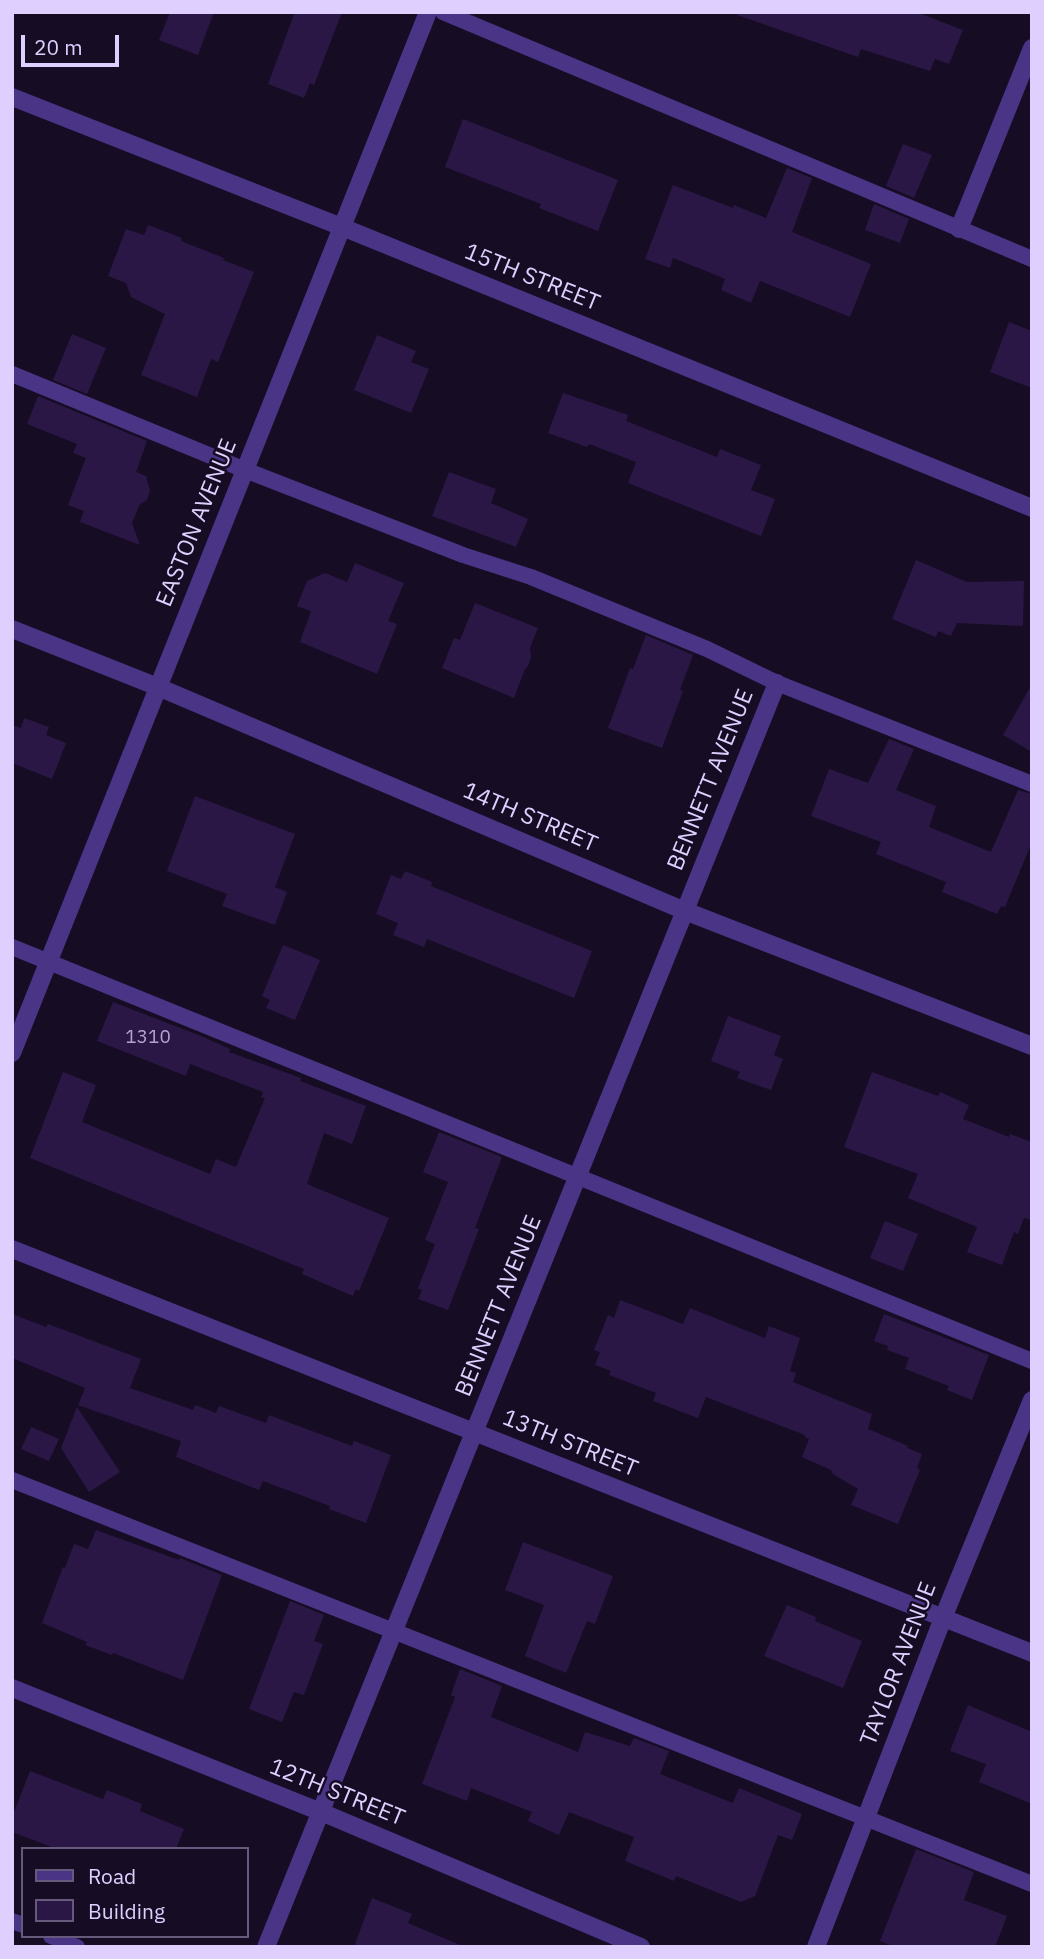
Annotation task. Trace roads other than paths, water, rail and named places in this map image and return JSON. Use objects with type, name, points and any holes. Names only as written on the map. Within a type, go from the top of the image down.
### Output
[{"type":"street","name":"EASTON AVENUE","points":[[12,1053],[428,12]]},
{"type":"street","points":[[959,229],[1032,48]]},
{"type":"street","name":"15TH STREET","points":[[12,97],[342,227],[1032,508]]},
{"type":"street","name":"14TH STREET","points":[[12,629],[158,687],[685,911],[1032,1046]]},
{"type":"street","name":"BENNETT AVENUE","points":[[266,1947],[777,683]]},
{"type":"street","name":"13TH STREET","points":[[12,1249],[1032,1653]]},
{"type":"street","name":"TAYLOR AVENUE","points":[[816,1947],[943,1618],[1032,1400]]},
{"type":"street","name":"12TH STREET","points":[[12,1688],[321,1812],[641,1947]]},
{"type":"lane","points":[[443,12],[1032,259]]},
{"type":"lane","points":[[12,374],[245,470],[463,555],[531,576],[707,649],[777,683],[1032,785]]},
{"type":"lane","points":[[12,947],[1032,1361]]},
{"type":"lane","points":[[12,1480],[1032,1884]]},
{"type":"lane","points":[[56,1938],[77,1947]]}]
